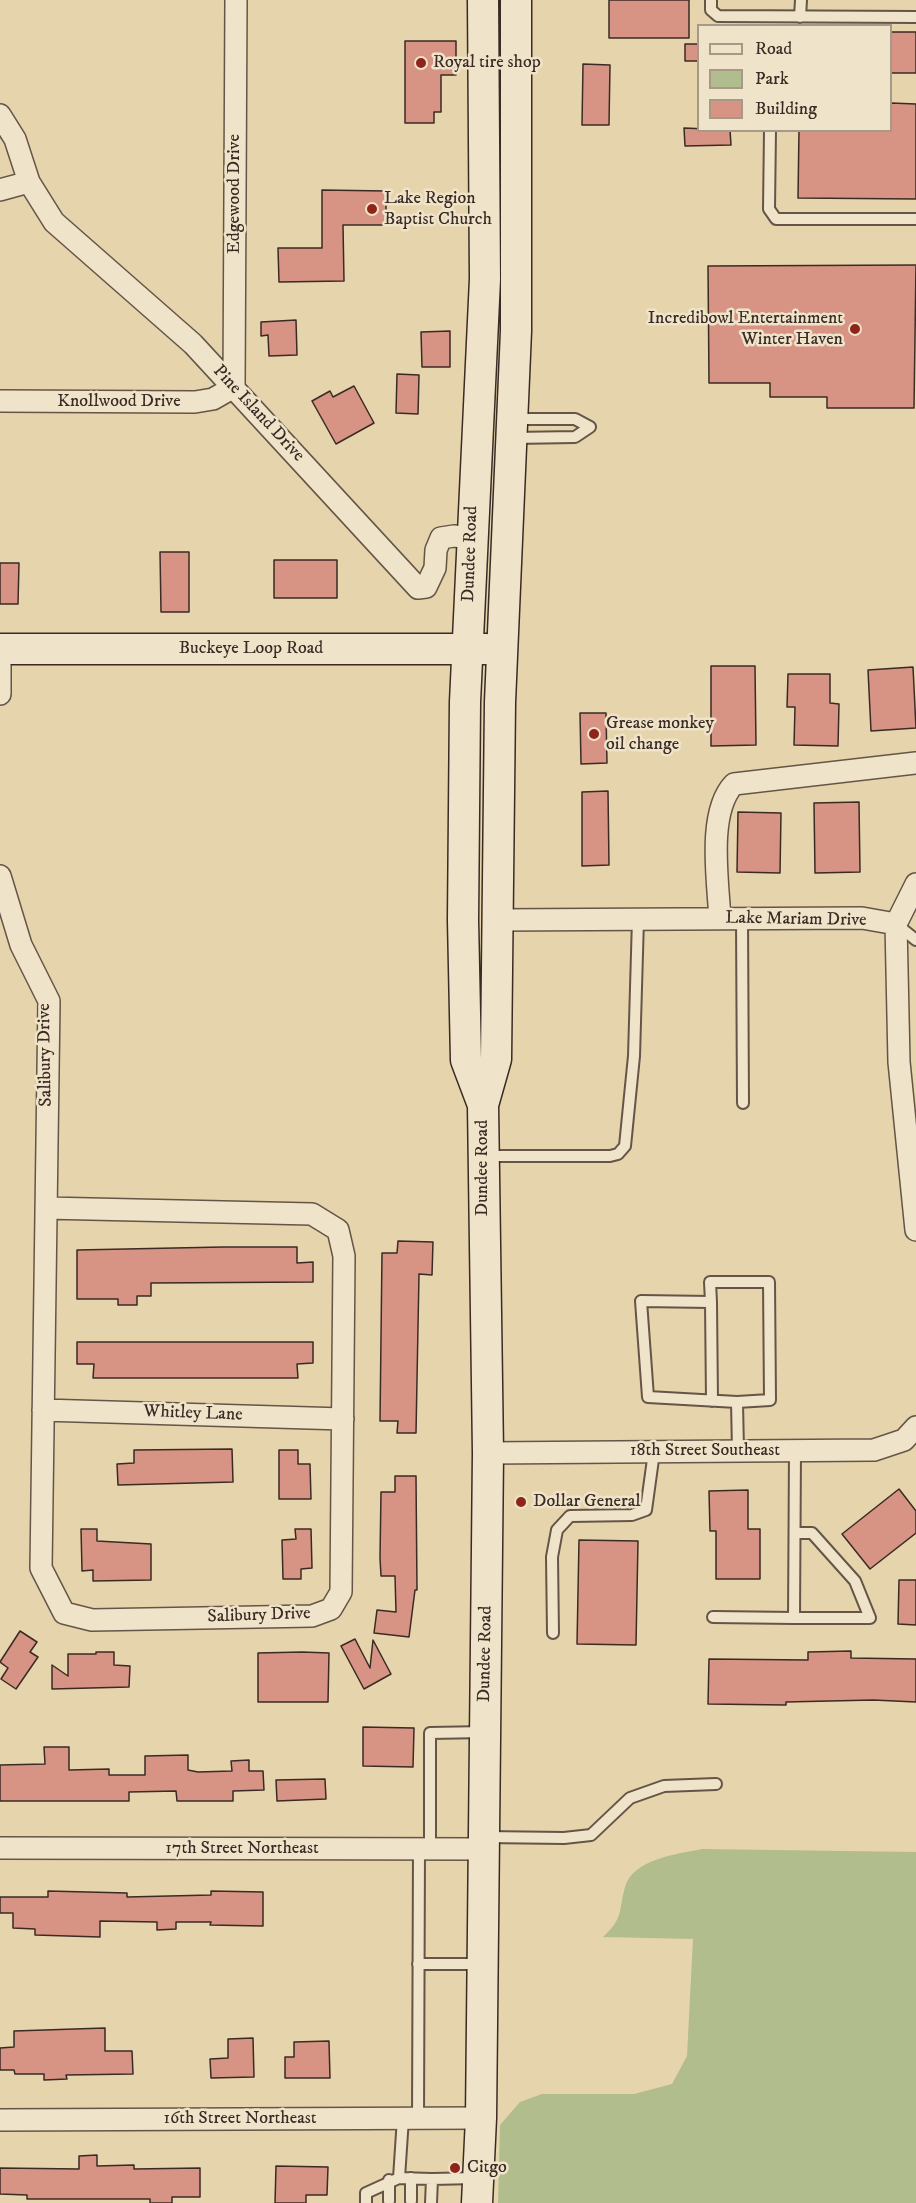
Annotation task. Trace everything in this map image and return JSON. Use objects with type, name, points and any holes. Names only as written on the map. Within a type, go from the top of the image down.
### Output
[{"type":"main road","name":"Dundee Road","points":[[483,0],[485,279],[471,538],[463,920],[466,1060],[483,1105]]},
{"type":"main road","name":"Dundee Road","points":[[478,2191],[481,2118],[488,1453],[483,1105],[496,1059],[502,649],[513,429],[516,0]]},
{"type":"main road","name":"Buckeye Loop Road","points":[[0,649],[502,649]]},
{"type":"street","name":"Edgewood Drive","points":[[234,387],[236,0]]},
{"type":"street","name":"Pine Island Drive","points":[[0,115],[15,139],[30,182],[54,222],[194,344],[418,588],[426,587],[435,568],[436,550],[441,538],[454,536],[471,538]]},
{"type":"street","points":[[0,190],[30,182]]},
{"type":"street","name":"Knollwood Drive","points":[[0,401],[195,402],[213,399],[234,387]]},
{"type":"street","points":[[0,649],[0,694]]},
{"type":"street","points":[[720,918],[718,823],[723,801],[734,784],[916,763]]},
{"type":"street","name":"Salibury Drive","points":[[0,876],[21,945],[49,1001],[43,1410],[41,1568],[64,1613],[92,1620],[312,1616],[331,1609],[341,1592],[344,1256],[338,1230],[312,1214],[46,1208]]},
{"type":"street","points":[[916,884],[896,924],[899,1062],[916,1230]]},
{"type":"street","name":"Lake Mariam Drive","points":[[498,920],[862,918],[896,924]]},
{"type":"street","name":"Whitley Lane","points":[[43,1410],[343,1419]]},
{"type":"street","name":"18th Street Southeast","points":[[488,1453],[874,1450],[904,1440],[916,1427]]},
{"type":"street","name":"17th Street Northeast","points":[[0,1848],[424,1849],[484,1843]]},
{"type":"street","name":"16th Street Northeast","points":[[0,2120],[481,2118]]},
{"type":"lane","points":[[711,0],[711,10],[718,16],[771,21],[800,17],[916,17]]},
{"type":"lane","points":[[800,17],[801,0]]},
{"type":"lane","points":[[770,132],[769,209],[776,219],[916,219]]},
{"type":"lane","points":[[575,419],[590,427],[575,437],[513,429],[575,419]]},
{"type":"lane","points":[[742,918],[742,1103]]},
{"type":"lane","points":[[483,1156],[610,1156],[618,1154],[625,1146],[634,1056],[638,919]]},
{"type":"lane","points":[[896,924],[916,940]]},
{"type":"lane","points":[[711,1302],[641,1301],[648,1397],[712,1401],[737,1402],[770,1400],[769,1282],[710,1282],[711,1302],[712,1401]]},
{"type":"lane","points":[[737,1402],[738,1451]]},
{"type":"lane","points":[[794,1618],[795,1451]]},
{"type":"lane","points":[[553,1633],[552,1557],[557,1530],[570,1516],[632,1515],[646,1510],[654,1452]]},
{"type":"lane","points":[[714,1617],[870,1618],[855,1581],[812,1533],[795,1533]]},
{"type":"lane","points":[[388,2201],[410,2118],[430,1733],[486,1732]]},
{"type":"lane","points":[[484,1843],[591,1835],[630,1798],[664,1786],[716,1784]]},
{"type":"lane","points":[[418,1964],[483,1964]]},
{"type":"lane","points":[[411,2178],[411,2201]]},
{"type":"lane","points":[[366,2203],[366,2193],[394,2179],[432,2179],[478,2191]]},
{"type":"lane","points":[[431,2203],[432,2179]]},
{"type":"green space","points":[[702,1849],[916,1852],[916,2203],[498,2203],[500,2125],[520,2102],[542,2094],[634,2094],[672,2084],[687,2056],[693,1939],[603,1937],[617,1919],[625,1887],[637,1870],[657,1859]]},
{"type":"building","points":[[609,0],[689,0],[689,38],[609,38]]},
{"type":"building","points":[[892,32],[916,32],[916,73],[892,73]]},
{"type":"building","points":[[405,41],[456,41],[456,75],[441,75],[441,112],[434,112],[434,123],[405,123]]},
{"type":"building","points":[[685,44],[697,44],[697,61],[685,61]]},
{"type":"building","points":[[583,64],[610,65],[609,125],[582,125]]},
{"type":"building","points":[[892,103],[916,104],[916,199],[798,198],[799,132],[892,132]]},
{"type":"building","points":[[684,128],[697,129],[697,132],[730,132],[731,145],[685,146]]},
{"type":"building","points":[[322,190],[386,191],[386,225],[343,225],[344,281],[279,282],[278,248],[322,248]]},
{"type":"building","points":[[916,265],[914,408],[827,408],[827,397],[770,397],[770,383],[709,383],[708,266]]},
{"type":"building","points":[[296,320],[297,355],[269,356],[268,335],[261,336],[261,322]]},
{"type":"building","points":[[450,331],[450,367],[422,367],[421,332]]},
{"type":"building","points":[[397,374],[419,375],[418,414],[396,413]]},
{"type":"building","points":[[354,386],[374,423],[336,444],[312,401],[330,391],[333,397]]},
{"type":"building","points":[[160,552],[189,552],[189,612],[161,612]]},
{"type":"building","points":[[274,560],[337,560],[337,598],[274,598]]},
{"type":"building","points":[[0,563],[19,563],[18,604],[0,604]]},
{"type":"building","points":[[711,666],[755,666],[756,745],[711,746]]},
{"type":"building","points":[[913,667],[916,728],[871,731],[868,670]]},
{"type":"building","points":[[788,674],[830,674],[830,703],[839,704],[838,746],[794,745],[795,707],[787,707]]},
{"type":"building","points":[[580,713],[606,713],[607,763],[581,764]]},
{"type":"building","points":[[608,791],[609,865],[582,866],[582,792]]},
{"type":"building","points":[[859,802],[860,872],[815,873],[814,803]]},
{"type":"building","points":[[738,812],[781,813],[780,873],[737,872]]},
{"type":"building","points":[[398,1241],[433,1242],[432,1275],[419,1274],[416,1433],[397,1433],[398,1421],[380,1421],[382,1253],[397,1253]]},
{"type":"building","points":[[297,1247],[297,1263],[313,1262],[313,1282],[151,1283],[151,1296],[137,1296],[137,1305],[118,1305],[118,1299],[77,1299],[77,1250]]},
{"type":"building","points":[[77,1342],[313,1342],[313,1363],[297,1364],[298,1378],[93,1378],[94,1364],[77,1364]]},
{"type":"building","points":[[232,1449],[233,1482],[118,1485],[117,1464],[134,1463],[134,1450]]},
{"type":"building","points":[[279,1450],[298,1450],[298,1464],[310,1464],[311,1499],[279,1499]]},
{"type":"building","points":[[395,1476],[416,1476],[417,1590],[415,1590],[409,1637],[374,1633],[377,1610],[396,1612],[395,1576],[381,1576],[380,1558],[381,1492],[395,1492]]},
{"type":"building","points":[[899,1489],[916,1511],[916,1533],[870,1569],[842,1534]]},
{"type":"building","points":[[748,1490],[748,1529],[760,1529],[760,1579],[716,1579],[716,1531],[710,1531],[709,1491]]},
{"type":"building","points":[[81,1529],[97,1529],[97,1541],[151,1544],[151,1580],[93,1581],[93,1570],[82,1571]]},
{"type":"building","points":[[295,1529],[311,1529],[312,1568],[301,1569],[301,1579],[283,1579],[282,1540],[296,1539]]},
{"type":"building","points":[[579,1540],[638,1541],[636,1645],[577,1644]]},
{"type":"building","points":[[899,1580],[916,1580],[916,1625],[898,1624]]},
{"type":"building","points":[[20,1631],[37,1642],[30,1652],[38,1657],[16,1689],[1,1679],[8,1668],[0,1662]]},
{"type":"building","points":[[355,1639],[370,1668],[373,1640],[391,1674],[364,1689],[341,1646]]},
{"type":"building","points":[[851,1651],[851,1658],[916,1659],[916,1702],[873,1700],[786,1702],[786,1705],[708,1704],[709,1659],[808,1660],[808,1652]]},
{"type":"building","points":[[96,1652],[114,1652],[114,1665],[130,1666],[129,1687],[52,1689],[52,1665],[68,1676],[68,1654],[96,1654]]},
{"type":"building","points":[[258,1653],[329,1653],[328,1702],[258,1702]]},
{"type":"building","points":[[363,1727],[414,1728],[413,1767],[363,1766]]},
{"type":"building","points":[[44,1747],[69,1747],[69,1770],[109,1769],[109,1775],[145,1775],[145,1756],[188,1755],[188,1770],[198,1772],[232,1771],[231,1761],[249,1760],[249,1771],[263,1771],[264,1790],[233,1791],[233,1801],[177,1801],[176,1791],[129,1792],[129,1801],[0,1801],[0,1765],[45,1764]]},
{"type":"building","points":[[325,1779],[326,1799],[277,1801],[276,1780]]},
{"type":"building","points":[[48,1891],[127,1893],[127,1897],[211,1895],[211,1891],[263,1892],[263,1926],[176,1922],[176,1929],[157,1930],[157,1922],[100,1921],[100,1937],[35,1935],[35,1929],[13,1928],[13,1913],[0,1913],[0,1897],[48,1897]]},
{"type":"building","points":[[105,2028],[105,2051],[132,2051],[133,2074],[66,2075],[67,2079],[44,2080],[44,2074],[15,2074],[14,2070],[0,2070],[0,2048],[14,2047],[14,2031]]},
{"type":"building","points":[[253,2038],[254,2077],[211,2078],[210,2059],[228,2058],[228,2039]]},
{"type":"building","points":[[329,2041],[330,2078],[285,2078],[285,2057],[294,2057],[294,2042]]},
{"type":"building","points":[[97,2155],[97,2166],[134,2165],[134,2169],[200,2168],[200,2197],[172,2197],[172,2203],[150,2203],[150,2199],[27,2199],[27,2195],[0,2194],[0,2168],[79,2169],[79,2156]]},
{"type":"building","points":[[276,2166],[328,2167],[327,2195],[306,2195],[306,2203],[275,2203]]},
{"type":"place","name":"Royal tire shop","points":[[421,63]]},
{"type":"place","name":"Lake Region Baptist Church","points":[[372,209]]},
{"type":"place","name":"Incredibowl Entertainment Winter Haven","points":[[855,329]]},
{"type":"place","name":"Grease monkey oil change","points":[[594,734]]},
{"type":"place","name":"Dollar General","points":[[521,1502]]},
{"type":"place","name":"Citgo","points":[[455,2168]]}]
